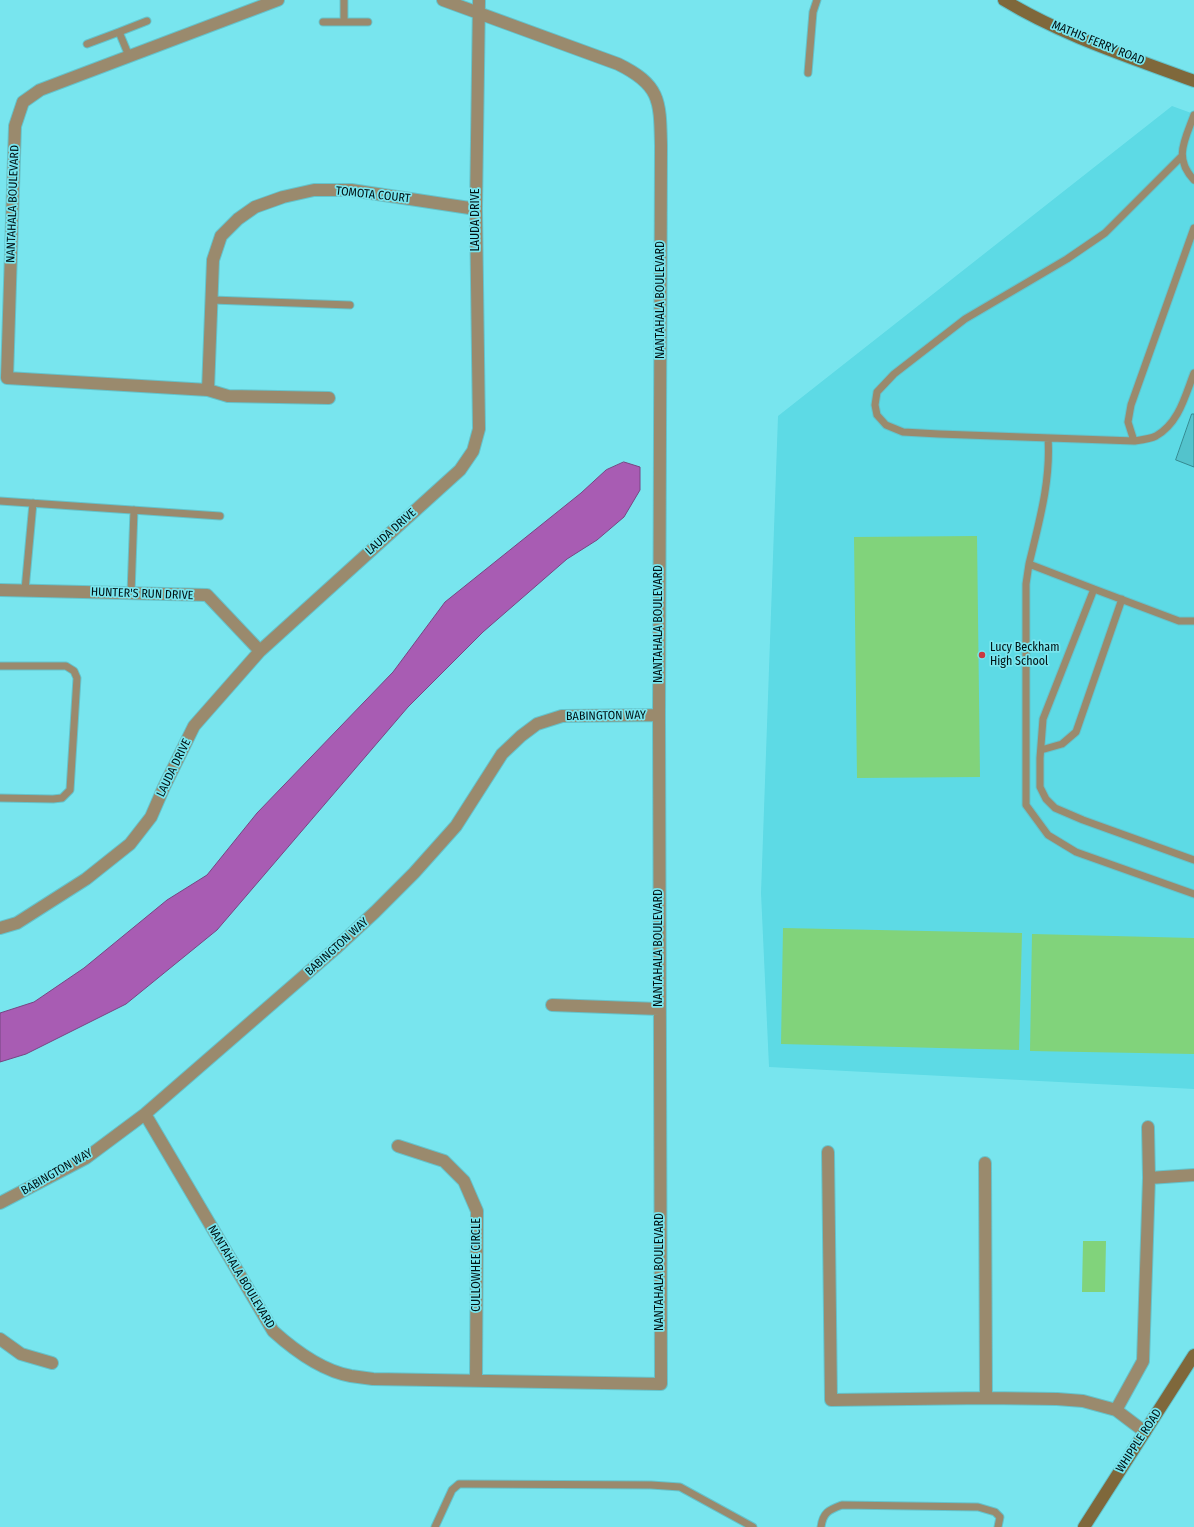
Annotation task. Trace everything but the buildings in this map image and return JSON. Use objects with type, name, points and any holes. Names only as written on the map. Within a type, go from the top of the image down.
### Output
[{"type":"main road","name":"MATHIS FERRY ROAD","points":[[1004,0],[1070,33],[1194,81]]},
{"type":"main road","name":"WHIPPLE ROAD","points":[[1084,1527],[1194,1355]]},
{"type":"street","name":"NANTAHALA BOULEVARD","points":[[278,0],[40,90],[23,102],[15,126],[3,380],[208,390],[228,396],[329,398]]},
{"type":"street","name":"NANTAHALA BOULEVARD","points":[[145,1114],[273,1332],[289,1346],[307,1358],[350,1376],[373,1378],[661,1384],[659,716],[661,119],[658,101],[649,85],[635,72],[618,64],[444,0]]},
{"type":"street","name":"LAUDA DRIVE","points":[[0,928],[17,923],[79,883],[130,844],[152,817],[164,787],[194,726],[260,651],[460,470],[473,451],[479,429],[476,209],[479,0]]},
{"type":"street","name":"TOMOTA COURT","points":[[208,390],[213,260],[221,236],[238,219],[262,204],[314,190],[351,190],[476,209]]},
{"type":"street","name":"HUNTER'S RUN DRIVE","points":[[0,590],[207,595],[260,651]]},
{"type":"street","name":"BABINGTON WAY","points":[[0,1203],[86,1158],[145,1114],[330,954],[381,907],[414,873],[456,826],[502,754],[521,736],[537,724],[562,716],[659,716]]},
{"type":"street","points":[[552,1005],[659,1009]]},
{"type":"street","points":[[1116,1410],[1143,1361],[1149,1178],[1148,1127]]},
{"type":"street","name":"CULLOWHEE CIRCLE","points":[[398,1146],[444,1161],[464,1181],[477,1211],[476,1380]]},
{"type":"street","points":[[828,1152],[831,1400],[986,1398],[1083,1401],[1116,1410],[1145,1432]]},
{"type":"street","points":[[985,1163],[986,1398]]},
{"type":"street","points":[[1149,1178],[1194,1176]]},
{"type":"street","points":[[0,1339],[21,1354],[52,1363]]},
{"type":"lane","points":[[344,0],[344,22]]},
{"type":"lane","points":[[808,73],[813,12],[817,0]]},
{"type":"lane","points":[[87,44],[147,21]]},
{"type":"lane","points":[[323,22],[368,22]]},
{"type":"lane","points":[[119,32],[129,56]]},
{"type":"lane","points":[[1194,115],[1185,140],[1181,157],[1105,233],[1067,259],[965,319],[894,374],[878,392],[875,405],[878,415],[886,425],[903,432],[1134,441],[1154,437],[1168,427],[1178,414],[1194,372]]},
{"type":"lane","points":[[1181,157],[1184,165],[1194,180]]},
{"type":"lane","points":[[1134,441],[1128,422],[1131,405],[1194,228]]},
{"type":"lane","points":[[212,300],[350,304]]},
{"type":"lane","points":[[1048,438],[1049,457],[1046,492],[1029,564],[1026,584],[1026,805],[1048,835],[1076,852],[1194,894]]},
{"type":"lane","points":[[0,501],[220,516]]},
{"type":"lane","points":[[25,590],[33,503]]},
{"type":"lane","points":[[131,593],[134,510]]},
{"type":"lane","points":[[1029,564],[1179,621],[1194,621]]},
{"type":"lane","points":[[1094,589],[1043,719],[1040,788],[1046,799],[1055,808],[1083,820],[1194,860]]},
{"type":"lane","points":[[1041,750],[1062,744],[1076,732],[1122,600]]},
{"type":"lane","points":[[0,666],[66,666],[74,670],[77,678],[70,790],[62,798],[0,798]]},
{"type":"lane","points":[[435,1527],[452,1490],[459,1484],[466,1484],[651,1485],[680,1487],[753,1527]]},
{"type":"lane","points":[[821,1527],[822,1518],[828,1511],[842,1505],[978,1507],[995,1512],[1000,1517],[998,1527]]},
{"type":"shaded area","name":"Lucy Beckham High School","points":[[1172,106],[1194,114],[1194,1089],[769,1067],[761,893],[778,416]]},
{"type":"shaded area","points":[[624,462],[640,467],[640,490],[624,517],[597,540],[567,559],[483,632],[408,707],[217,930],[126,1004],[26,1054],[0,1062],[0,1013],[34,1002],[84,968],[167,900],[207,875],[257,813],[393,672],[445,602],[581,493],[606,470]]},
{"type":"green space","points":[[977,536],[980,777],[857,778],[854,537]]},
{"type":"green space","points":[[783,928],[1022,933],[1019,1050],[781,1044]]},
{"type":"green space","points":[[1032,934],[1194,938],[1194,1054],[1030,1051]]},
{"type":"green space","points":[[1083,1241],[1106,1241],[1105,1292],[1082,1292]]},
{"type":"place","name":"Lucy Beckham High School","points":[[982,655]]}]
